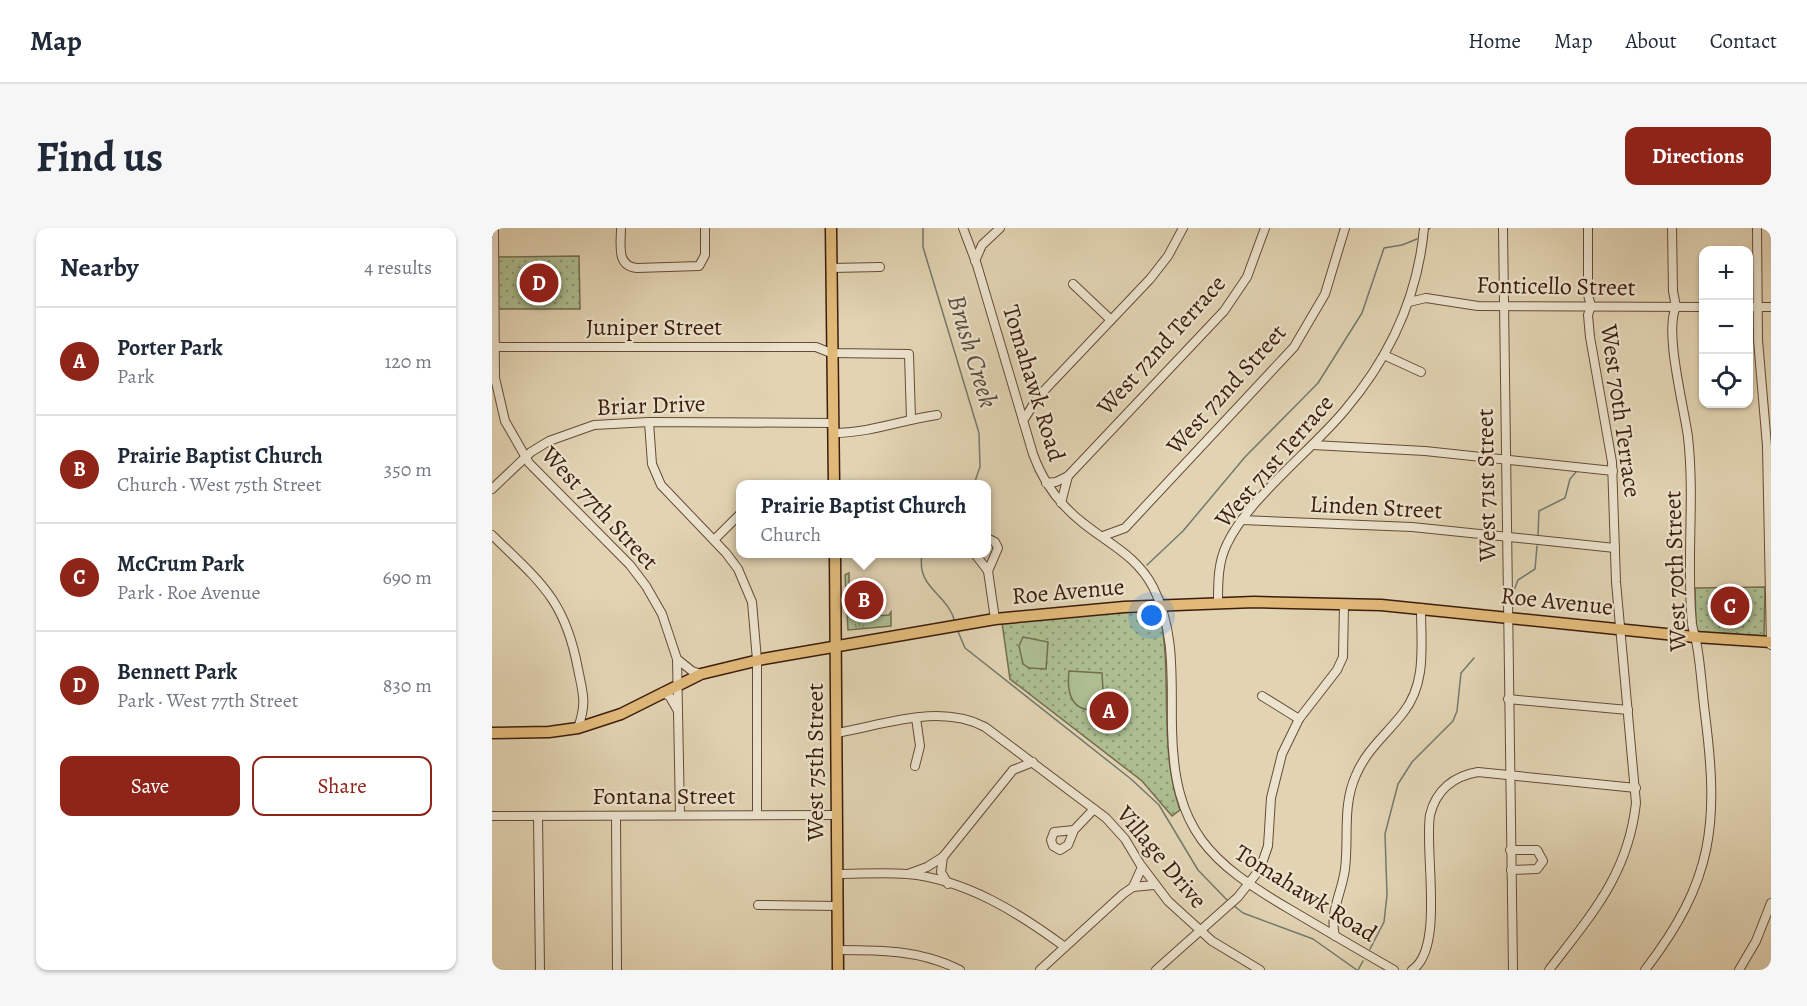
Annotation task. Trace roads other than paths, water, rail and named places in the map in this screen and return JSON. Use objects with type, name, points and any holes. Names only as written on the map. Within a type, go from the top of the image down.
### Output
[{"type":"main road","points":[[831,228],[834,480]]},
{"type":"main road","name":"West 75th Street","points":[[835,558],[838,970]]},
{"type":"main road","name":"Roe Avenue","points":[[492,733],[549,732],[600,722],[701,674],[757,660],[966,623],[1161,604],[1218,602],[1421,608],[1771,643]]},
{"type":"street","name":"West 77th Street","points":[[494,228],[495,378],[500,404],[512,438],[525,457],[638,575],[662,614],[677,659],[681,815]]},
{"type":"street","points":[[621,228],[621,256],[628,267],[691,268],[703,261],[705,228]]},
{"type":"street","name":"Tomahawk Road","points":[[963,228],[1033,454],[1046,483],[1061,503],[1083,523],[1121,549],[1145,576],[1161,604],[1170,640],[1173,762],[1178,791],[1193,828],[1206,847],[1226,868],[1249,885],[1394,970]]},
{"type":"street","points":[[975,261],[988,237],[1000,228]]},
{"type":"street","points":[[1023,420],[1038,397],[1159,269],[1183,228]]},
{"type":"street","name":"West 72nd Terrace","points":[[1046,483],[1056,482],[1068,476],[1224,311],[1247,277],[1265,228]]},
{"type":"street","name":"West 72nd Street","points":[[1103,536],[1125,528],[1294,347],[1325,294],[1345,228]]},
{"type":"street","name":"West 71st Terrace","points":[[1218,602],[1221,560],[1228,542],[1242,520],[1313,446],[1364,387],[1384,355],[1409,302],[1424,228]]},
{"type":"street","name":"West 71st Street","points":[[1503,228],[1513,970]]},
{"type":"street","name":"West 70th Terrace","points":[[1549,970],[1600,903],[1617,876],[1632,833],[1636,788],[1620,629],[1613,471],[1588,315],[1591,306],[1588,295],[1588,228]]},
{"type":"street","name":"West 70th Street","points":[[1645,970],[1688,905],[1702,867],[1711,829],[1712,765],[1692,623],[1691,477],[1674,345],[1673,314],[1676,307],[1672,291],[1672,228]]},
{"type":"street","points":[[1757,228],[1753,307],[1767,446],[1771,643]]},
{"type":"street","points":[[967,238],[988,237]]},
{"type":"street","points":[[831,268],[880,267]]},
{"type":"street","points":[[1073,284],[1111,320]]},
{"type":"street","points":[[1414,284],[1426,298]]},
{"type":"street","name":"Fonticello Street","points":[[1409,302],[1426,298],[1461,304],[1504,306],[1699,307]]},
{"type":"street","points":[[1753,307],[1771,307]]},
{"type":"street","name":"Juniper Street","points":[[816,347],[831,339]]},
{"type":"street","name":"Juniper Street","points":[[494,347],[816,347],[831,353],[909,354],[911,419]]},
{"type":"street","points":[[1384,355],[1421,372]]},
{"type":"street","points":[[1017,397],[1029,400],[1038,397]]},
{"type":"street","name":"Briar Drive","points":[[492,489],[525,457],[549,441],[578,429],[606,424],[649,422],[833,428],[867,432],[911,419],[938,415]]},
{"type":"street","points":[[649,422],[651,456],[657,478],[670,496],[714,540],[738,569],[747,587],[756,622],[757,814]]},
{"type":"street","points":[[1313,446],[1505,459],[1613,471]]},
{"type":"street","name":"West 72nd Terrace","points":[[1061,503],[1068,476]]},
{"type":"street","points":[[714,540],[736,518]]},
{"type":"street","name":"Linden Street","points":[[1242,520],[1412,527],[1615,548]]},
{"type":"street","points":[[1121,549],[1125,528]]},
{"type":"street","points":[[492,535],[541,584],[559,607],[574,645],[585,706],[578,728]]},
{"type":"street","points":[[988,572],[998,548],[991,540]]},
{"type":"street","points":[[978,558],[988,572],[995,619]]},
{"type":"street","points":[[1156,970],[1249,885],[1267,853],[1275,776],[1282,754],[1299,719],[1337,670],[1343,657],[1344,604]]},
{"type":"street","points":[[1335,936],[1333,913],[1343,880],[1347,807],[1355,776],[1372,746],[1402,715],[1417,689],[1421,667],[1421,608]]},
{"type":"street","points":[[677,659],[692,671],[701,674]]},
{"type":"street","points":[[663,692],[676,704],[680,715]]},
{"type":"street","points":[[1262,696],[1299,719]]},
{"type":"street","points":[[1508,699],[1628,710]]},
{"type":"street","points":[[585,706],[600,722]]},
{"type":"street","name":"Village Drive","points":[[837,732],[936,716],[970,721],[994,732],[1115,826],[1154,885],[1200,932],[1260,970]]},
{"type":"street","points":[[915,766],[920,747],[916,718]]},
{"type":"street","points":[[1014,770],[1016,749]]},
{"type":"street","points":[[907,874],[927,867],[943,857],[1014,770],[1032,762]]},
{"type":"street","points":[[1416,969],[1424,956],[1430,933],[1429,820],[1436,799],[1443,788],[1462,776],[1478,772],[1636,788]]},
{"type":"street","name":"Village Drive","points":[[1074,830],[1094,808]]},
{"type":"street","name":"Fontana Street","points":[[492,816],[836,815]]},
{"type":"street","points":[[538,816],[540,970]]},
{"type":"street","points":[[615,816],[617,970]]},
{"type":"street","points":[[1510,850],[1537,850],[1543,861],[1537,869],[1511,870]]},
{"type":"street","points":[[943,857],[941,872],[948,884]]},
{"type":"street","points":[[1040,970],[1133,887],[1142,867]]},
{"type":"street","points":[[837,874],[907,874],[948,884],[1011,910],[1065,946]]},
{"type":"street","points":[[1133,887],[1154,885]]},
{"type":"street","points":[[1739,970],[1756,941],[1771,903]]},
{"type":"street","points":[[758,905],[838,906]]},
{"type":"street","points":[[1315,924],[1333,913]]},
{"type":"street","points":[[838,950],[903,952],[941,962],[960,970]]},
{"type":"waterway","name":"Brush Creek","points":[[923,228],[923,247],[979,433],[980,467],[975,480]]},
{"type":"waterway","points":[[1147,565],[1183,531],[1245,457],[1318,383],[1362,313],[1384,248],[1402,245],[1417,239]]},
{"type":"waterway","points":[[1538,535],[1539,511],[1565,498],[1570,479],[1576,472]]},
{"type":"waterway","points":[[1513,593],[1518,580],[1535,569],[1537,546]]},
{"type":"waterway","name":"Brush Creek","points":[[922,558],[921,566],[928,583],[946,604],[955,622]]},
{"type":"waterway","name":"Brush Creek","points":[[957,629],[965,648],[1131,779],[1159,805],[1198,870],[1227,900]]},
{"type":"waterway","points":[[1370,949],[1384,922],[1387,895],[1385,834],[1398,784],[1412,762],[1453,721],[1457,711],[1461,673],[1474,658]]},
{"type":"waterway","name":"Brush Creek","points":[[1233,905],[1243,913],[1313,939],[1357,970]]},
{"type":"waterway","points":[[1358,970],[1363,961]]},
{"type":"place","name":"Bennett Park","points":[[539,283]]},
{"type":"place","name":"Prairie Baptist Church","points":[[864,600]]},
{"type":"place","name":"McCrum Park","points":[[1730,606]]},
{"type":"place","name":"Porter Park","points":[[1109,711]]}]
